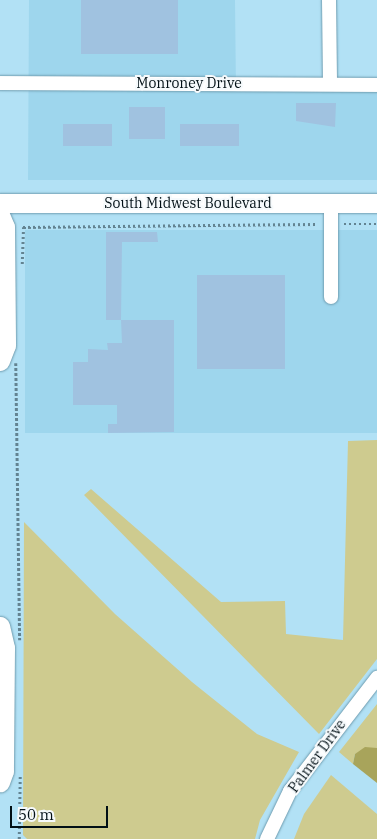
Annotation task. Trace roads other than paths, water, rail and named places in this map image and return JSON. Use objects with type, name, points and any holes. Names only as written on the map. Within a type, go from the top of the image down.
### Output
[{"type":"main road","name":"South Midwest Boulevard","points":[[0,202],[377,203]]},
{"type":"main road","points":[[0,215],[5,226],[6,344],[8,360]]},
{"type":"main road","points":[[0,626],[5,658],[4,771],[0,782]]},
{"type":"street","points":[[329,0],[330,83]]},
{"type":"street","name":"Monroney Drive","points":[[0,83],[330,83],[377,85]]},
{"type":"street","points":[[331,203],[331,297]]},
{"type":"street","name":"Palmer Drive","points":[[267,839],[290,791],[377,678]]}]
